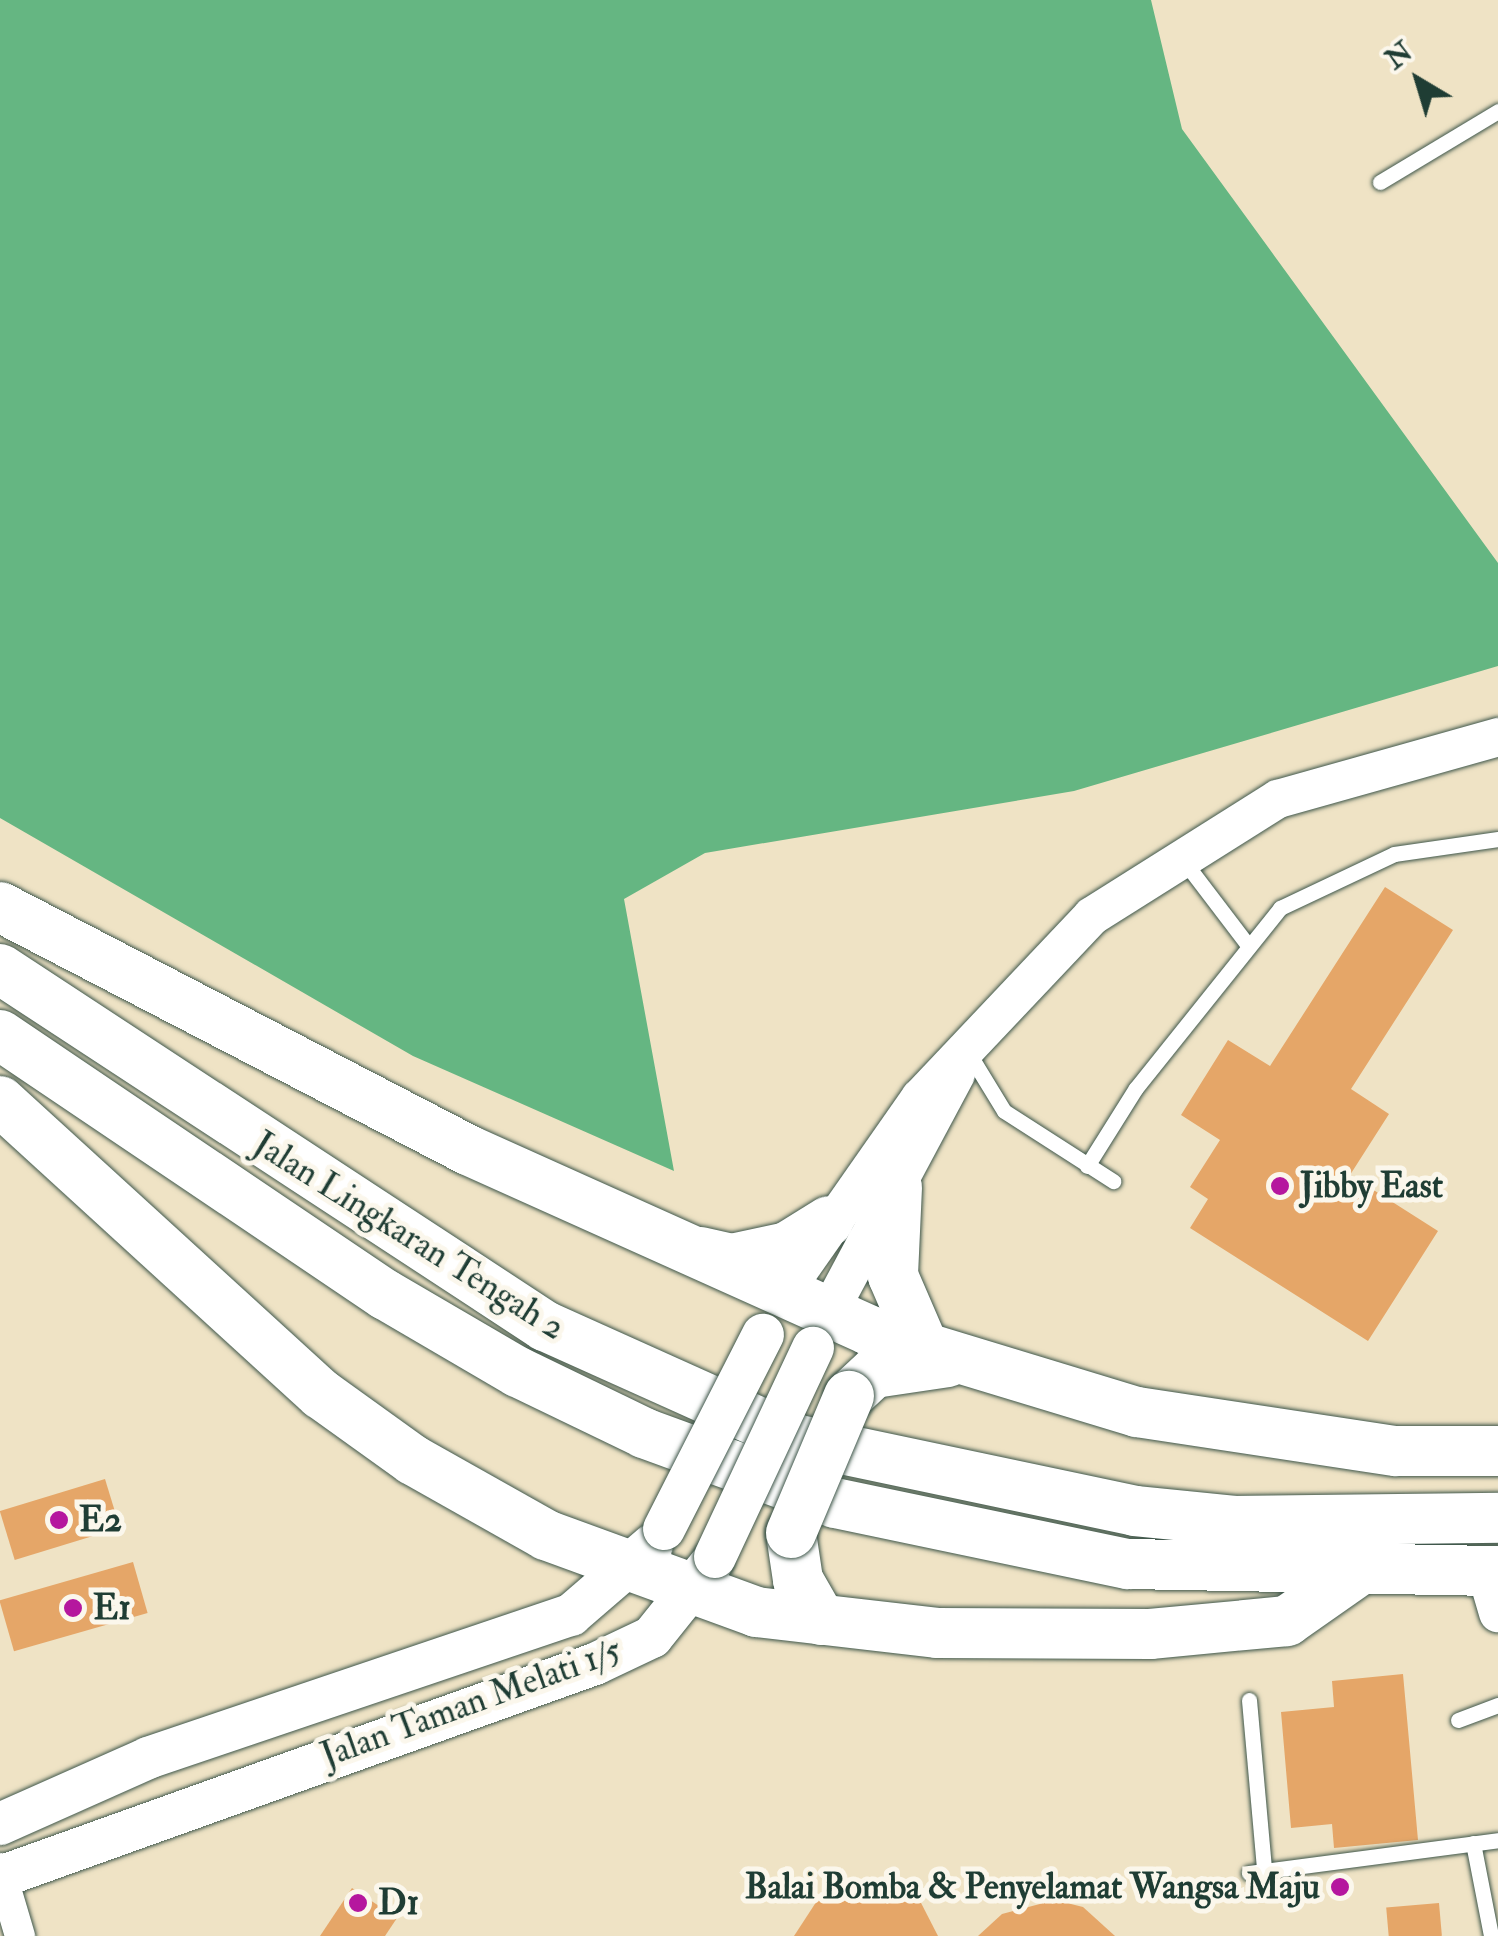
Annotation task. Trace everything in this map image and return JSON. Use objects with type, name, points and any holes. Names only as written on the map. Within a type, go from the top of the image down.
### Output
[{"type":"highway","points":[[0,907],[657,1241],[772,1315],[820,1331],[941,1356],[1137,1412],[1270,1437],[1498,1451]]},
{"type":"highway","name":"Jalan Lingkaran Tengah 2","points":[[0,969],[545,1326],[799,1440],[1135,1511],[1235,1521],[1498,1518]]},
{"type":"highway","name":"Jalan Lingkaran Tengah 2","points":[[0,1035],[386,1295],[644,1432],[835,1503],[1011,1546],[1146,1566],[1354,1574],[1494,1586]]},
{"type":"highway","points":[[0,1101],[322,1394],[530,1526],[649,1548],[705,1573],[756,1612],[936,1632],[1150,1634],[1286,1620],[1354,1574]]},
{"type":"highway","points":[[897,1187],[893,1276],[941,1356]]},
{"type":"highway","points":[[657,1241],[732,1259],[787,1246],[829,1221]]},
{"type":"highway","points":[[821,1620],[798,1580],[791,1533],[848,1396],[874,1374],[941,1356]]},
{"type":"main road","name":"Jalan Taman Melati 1/5","points":[[0,1824],[148,1758],[571,1615],[649,1548],[772,1315]]},
{"type":"main road","name":"Jalan Taman Melati 1/5","points":[[1,1873],[652,1637],[705,1573],[820,1331]]},
{"type":"main road","points":[[652,1637],[756,1612]]},
{"type":"street","points":[[772,1315],[829,1221],[966,1048],[1092,916],[1182,858],[1308,787],[1498,736]]},
{"type":"street","points":[[820,1331],[966,1048]]},
{"type":"street","points":[[1,1873],[20,1936]]},
{"type":"lane","points":[[1380,182],[1498,111]]},
{"type":"lane","points":[[1086,1166],[1247,944],[1280,908],[1328,879],[1394,854],[1498,839]]},
{"type":"lane","points":[[1182,858],[1247,944]]},
{"type":"lane","points":[[966,1048],[1004,1110],[1113,1181]]},
{"type":"lane","points":[[1249,1700],[1257,1871],[1498,1840]]},
{"type":"lane","points":[[1458,1720],[1498,1705]]},
{"type":"lane","points":[[1472,1843],[1490,1936]]},
{"type":"green space","points":[[0,0],[1151,0],[1182,129],[1498,563],[1498,666],[1074,791],[705,853],[624,899],[674,1171],[413,1056],[0,818]]},
{"type":"building","points":[[1385,887],[1453,930],[1351,1089],[1389,1114],[1350,1175],[1438,1231],[1368,1341],[1190,1228],[1208,1199],[1190,1187],[1220,1140],[1181,1115],[1228,1040],[1270,1066]]},
{"type":"building","name":"E2","points":[[105,1479],[120,1528],[15,1560],[0,1511]]},
{"type":"building","name":"E1","points":[[133,1562],[148,1613],[14,1651],[0,1600]]},
{"type":"building","points":[[1403,1674],[1418,1840],[1334,1848],[1332,1824],[1291,1828],[1281,1712],[1334,1707],[1332,1681]]},
{"type":"building","points":[[873,1878],[919,1899],[938,1936],[794,1936],[824,1890]]},
{"type":"building","name":"D1","points":[[352,1888],[397,1918],[385,1936],[320,1936]]},
{"type":"building","points":[[1055,1900],[1083,1907],[1115,1936],[978,1936],[1002,1914]]},
{"type":"building","points":[[1439,1903],[1442,1936],[1389,1936],[1386,1908]]},
{"type":"place","name":"Jibby East","points":[[1280,1186]]},
{"type":"place","name":"E2","points":[[59,1520]]},
{"type":"place","name":"E1","points":[[73,1608]]},
{"type":"place","name":"Balai Bomba & Penyelamat Wangsa Maju","points":[[1340,1887]]},
{"type":"place","name":"D1","points":[[358,1903]]}]
